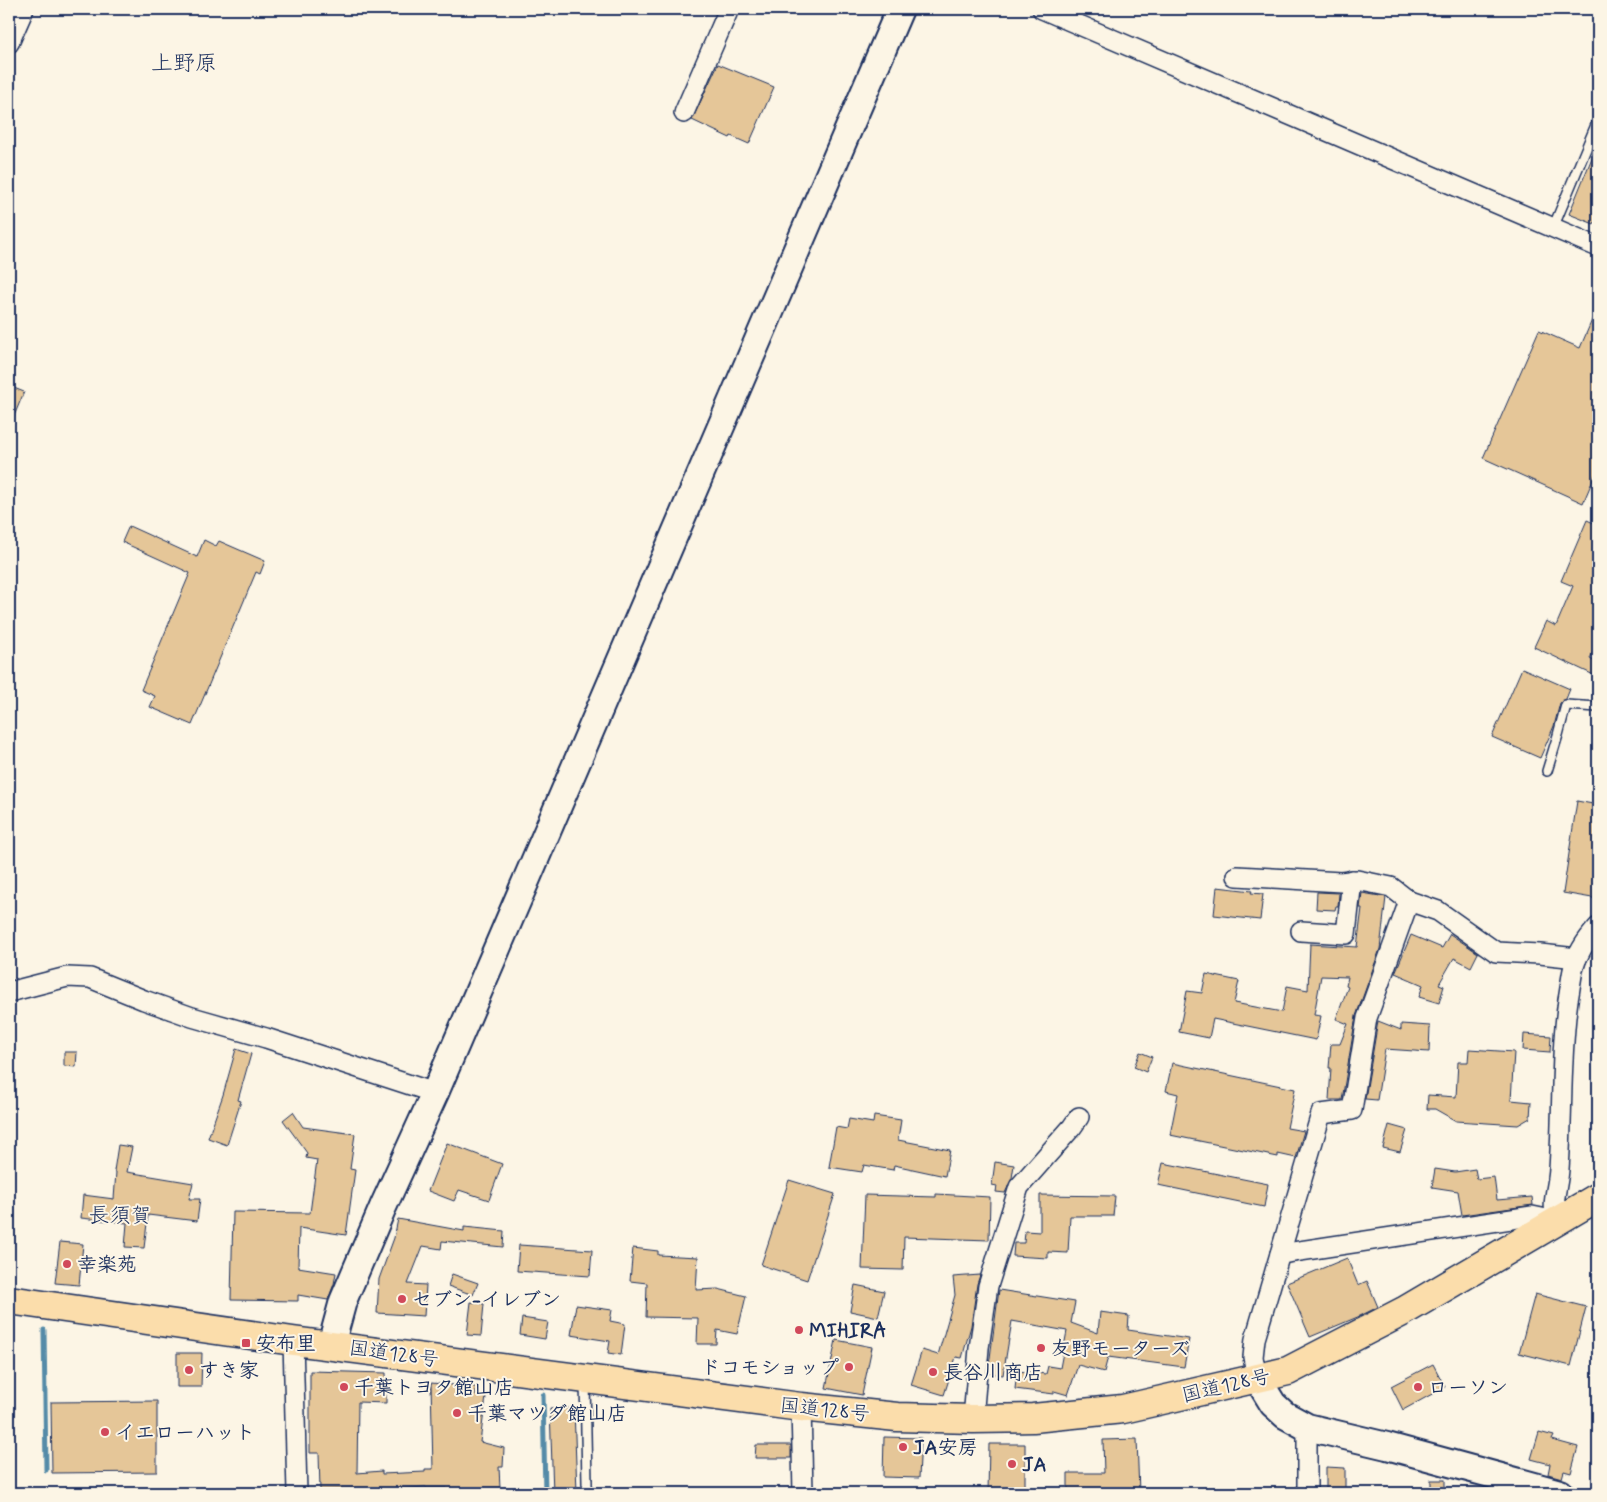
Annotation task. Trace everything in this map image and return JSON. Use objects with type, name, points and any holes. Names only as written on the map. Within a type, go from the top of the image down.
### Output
[{"type":"highway","name":"国道128号","points":[[9,1300],[293,1340],[801,1407],[897,1417],[1033,1418],[1123,1409],[1288,1371],[1396,1316],[1598,1197]]},
{"type":"street","points":[[9,44],[24,9]]},
{"type":"street","points":[[684,113],[729,9]]},
{"type":"street","points":[[331,1345],[344,1302],[383,1207],[435,1093],[900,9]]},
{"type":"street","points":[[1042,9],[1598,247]]},
{"type":"street","points":[[1237,876],[1341,882],[1357,880],[1391,887],[1409,901],[1438,911],[1496,952],[1577,958]]},
{"type":"street","points":[[1302,931],[1346,934],[1352,880]]},
{"type":"street","points":[[1409,901],[1367,1018],[1352,1110],[1321,1114],[1255,1339],[1253,1357],[1257,1378],[1273,1404],[1285,1415],[1307,1427],[1387,1446],[1560,1493]]},
{"type":"street","points":[[1280,1254],[1532,1216],[1556,1221],[1553,1208],[1559,1171],[1563,1053],[1568,1005],[1577,958],[1588,938],[1598,927]]},
{"type":"street","points":[[9,992],[67,977],[90,978],[192,1018],[266,1038],[435,1093]]},
{"type":"street","points":[[973,1419],[979,1348],[988,1286],[1019,1187],[1079,1117]]},
{"type":"street","points":[[293,1340],[297,1493]]},
{"type":"street","points":[[801,1407],[803,1493]]},
{"type":"street","points":[[1307,1427],[1307,1493]]},
{"type":"lane","points":[[1553,228],[1598,120]]},
{"type":"lane","points":[[1547,771],[1566,705],[1598,707]]},
{"type":"lane","points":[[585,1379],[587,1484]]},
{"type":"building","points":[[718,64],[774,87],[749,144],[731,136],[730,138],[692,120]]},
{"type":"building","points":[[1598,143],[1598,214],[1594,224],[1569,214]]},
{"type":"building","points":[[1598,306],[1598,468],[1583,503],[1483,458],[1539,330],[1580,348]]},
{"type":"building","points":[[9,386],[24,392],[9,428]]},
{"type":"building","points":[[1587,520],[1598,525],[1598,641],[1590,659],[1598,663],[1598,677],[1534,647],[1546,621],[1556,626],[1573,586],[1561,581]]},
{"type":"building","points":[[129,526],[197,557],[204,540],[216,546],[219,541],[265,561],[260,574],[256,572],[192,725],[150,707],[155,696],[141,690],[190,573],[122,542]]},
{"type":"building","points":[[1522,668],[1570,689],[1566,699],[1560,703],[1554,726],[1540,758],[1492,737]]},
{"type":"building","points":[[1577,801],[1598,805],[1598,899],[1563,893]]},
{"type":"building","points":[[1217,887],[1263,894],[1260,920],[1214,915]]},
{"type":"building","points":[[1317,892],[1339,893],[1338,906],[1336,906],[1335,910],[1316,909]]},
{"type":"building","points":[[1362,893],[1386,897],[1380,949],[1356,1016],[1342,1100],[1329,1100],[1331,1068],[1329,1068],[1331,1044],[1340,1044],[1348,1024],[1336,1019],[1348,987],[1346,986],[1348,977],[1321,976],[1314,1015],[1321,1016],[1316,1040],[1213,1019],[1209,1038],[1179,1032],[1187,991],[1202,993],[1206,974],[1239,981],[1234,1003],[1282,1012],[1287,986],[1308,990],[1310,944],[1357,947]]},
{"type":"building","points":[[1450,934],[1478,953],[1471,967],[1454,958],[1439,984],[1444,986],[1439,1003],[1419,997],[1423,985],[1395,973],[1411,935],[1442,948]]},
{"type":"building","points":[[1378,1021],[1401,1030],[1401,1024],[1430,1026],[1429,1052],[1385,1049],[1377,1100],[1365,1099]]},
{"type":"building","points":[[1524,1034],[1551,1036],[1550,1052],[1523,1050]]},
{"type":"building","points":[[236,1049],[251,1054],[238,1100],[241,1101],[227,1145],[208,1138]]},
{"type":"building","points":[[1469,1049],[1514,1052],[1511,1100],[1531,1102],[1530,1118],[1518,1125],[1456,1121],[1435,1109],[1427,1109],[1428,1095],[1456,1097],[1458,1062],[1468,1062]]},
{"type":"building","points":[[64,1052],[77,1052],[76,1067],[64,1066]]},
{"type":"building","points":[[1140,1052],[1152,1057],[1146,1072],[1134,1067]]},
{"type":"building","points":[[1172,1063],[1295,1089],[1287,1128],[1304,1131],[1296,1158],[1278,1154],[1278,1157],[1170,1135],[1178,1094],[1166,1091]]},
{"type":"building","points":[[293,1112],[303,1127],[355,1134],[350,1169],[355,1170],[346,1235],[299,1228],[298,1267],[336,1273],[334,1284],[328,1300],[298,1295],[298,1301],[231,1300],[233,1212],[310,1213],[317,1160],[306,1158],[307,1153],[283,1120]]},
{"type":"building","points":[[874,1116],[901,1120],[898,1140],[950,1150],[945,1176],[894,1165],[893,1170],[864,1165],[862,1172],[829,1167],[836,1127],[847,1129],[849,1119],[873,1123]]},
{"type":"building","points":[[1389,1125],[1407,1130],[1400,1152],[1383,1148]]},
{"type":"building","points":[[447,1143],[502,1164],[489,1200],[459,1190],[454,1201],[428,1191]]},
{"type":"building","points":[[118,1145],[132,1147],[127,1172],[193,1183],[189,1199],[200,1199],[197,1221],[148,1215],[144,1248],[125,1247],[127,1223],[81,1218],[83,1195],[114,1199],[116,1172],[114,1171]]},
{"type":"building","points":[[995,1162],[1014,1165],[1012,1178],[1005,1193],[996,1192],[997,1186],[992,1185]]},
{"type":"building","points":[[1163,1163],[1268,1184],[1264,1207],[1158,1185]]},
{"type":"building","points":[[1435,1169],[1455,1172],[1475,1169],[1477,1179],[1494,1177],[1497,1200],[1532,1197],[1533,1205],[1462,1215],[1458,1191],[1432,1187]]},
{"type":"building","points":[[789,1180],[835,1194],[807,1280],[761,1265]]},
{"type":"building","points":[[936,1194],[990,1197],[989,1240],[904,1237],[903,1270],[862,1269],[865,1195],[936,1197]]},
{"type":"building","points":[[1040,1195],[1115,1196],[1113,1216],[1070,1216],[1068,1253],[1048,1252],[1048,1258],[1013,1256],[1014,1243],[1024,1243],[1025,1231],[1040,1232]]},
{"type":"building","points":[[398,1219],[464,1231],[464,1227],[504,1231],[503,1247],[442,1241],[441,1249],[423,1246],[408,1284],[426,1285],[424,1316],[377,1313],[379,1279],[394,1238]]},
{"type":"building","points":[[60,1242],[83,1244],[79,1285],[55,1283]]},
{"type":"building","points":[[519,1245],[592,1250],[590,1276],[517,1271]]},
{"type":"building","points":[[633,1248],[658,1251],[658,1255],[698,1257],[696,1290],[718,1289],[746,1296],[737,1334],[717,1330],[716,1344],[697,1344],[698,1318],[646,1317],[647,1283],[630,1281]]},
{"type":"building","points":[[1347,1258],[1358,1285],[1367,1281],[1378,1307],[1310,1337],[1287,1283]]},
{"type":"building","points":[[452,1274],[478,1283],[473,1295],[448,1286]]},
{"type":"building","points":[[980,1275],[971,1326],[962,1358],[956,1357],[944,1395],[911,1385],[922,1350],[938,1355],[955,1295],[953,1277]]},
{"type":"building","points":[[855,1285],[884,1291],[878,1317],[850,1311]]},
{"type":"building","points":[[999,1290],[1075,1302],[1071,1323],[1098,1333],[1100,1312],[1129,1316],[1128,1330],[1189,1339],[1184,1367],[1108,1357],[1104,1372],[1078,1365],[1068,1395],[1054,1391],[1054,1394],[1015,1389],[1017,1371],[1046,1374],[1048,1366],[1060,1368],[1067,1331],[1012,1321],[1003,1375],[988,1373]]},
{"type":"building","points":[[1535,1294],[1586,1307],[1571,1366],[1519,1353]]},
{"type":"building","points":[[471,1302],[484,1304],[481,1336],[467,1335]]},
{"type":"building","points":[[576,1305],[612,1310],[610,1321],[625,1324],[621,1355],[608,1353],[610,1341],[571,1335]]},
{"type":"building","points":[[522,1318],[548,1322],[545,1339],[520,1335]]},
{"type":"building","name":"ドコモショップ","points":[[836,1340],[872,1347],[862,1395],[826,1388]]},
{"type":"building","name":"すき家","points":[[177,1353],[202,1353],[201,1387],[177,1387]]},
{"type":"building","name":"ローソン","points":[[1433,1364],[1445,1387],[1403,1410],[1391,1386]]},
{"type":"building","points":[[310,1371],[386,1373],[386,1403],[358,1402],[357,1473],[382,1471],[382,1474],[425,1472],[425,1469],[433,1469],[431,1383],[476,1387],[476,1396],[486,1397],[480,1442],[504,1448],[503,1467],[499,1467],[500,1488],[446,1489],[426,1487],[357,1491],[357,1489],[320,1490],[319,1453],[310,1453]]},
{"type":"building","points":[[157,1401],[157,1472],[52,1473],[51,1402]]},
{"type":"building","points":[[574,1408],[577,1493],[553,1493],[550,1409]]},
{"type":"building","points":[[1539,1432],[1554,1436],[1552,1440],[1578,1447],[1571,1473],[1564,1471],[1562,1478],[1548,1474],[1550,1464],[1531,1459]]},
{"type":"building","points":[[884,1437],[921,1438],[919,1478],[883,1477]]},
{"type":"building","points":[[1137,1439],[1139,1493],[1068,1493],[1068,1473],[1104,1473],[1103,1440]]},
{"type":"building","points":[[989,1444],[1025,1444],[1025,1493],[988,1493]]},
{"type":"building","points":[[756,1445],[791,1445],[791,1458],[755,1458]]},
{"type":"building","points":[[1326,1467],[1345,1468],[1345,1493],[1326,1493]]},
{"type":"building","points":[[1431,1480],[1445,1480],[1445,1493],[1431,1493]]},
{"type":"waterway","points":[[44,1330],[46,1470]]},
{"type":"waterway","points":[[543,1395],[545,1493]]},
{"type":"place","name":"幸楽苑","points":[[67,1264]]},
{"type":"place","name":"セブン-イレブン","points":[[402,1299]]},
{"type":"place","name":"MIHIRA","points":[[799,1330]]},
{"type":"place","name":"安布里","points":[[246,1343]]},
{"type":"place","name":"友野モーターズ","points":[[1041,1348]]},
{"type":"place","name":"ドコモショップ","points":[[849,1367]]},
{"type":"place","name":"すき家","points":[[189,1370]]},
{"type":"place","name":"長谷川商店","points":[[933,1372]]},
{"type":"place","name":"千葉トヨタ館山店","points":[[344,1387]]},
{"type":"place","name":"ローソン","points":[[1418,1387]]},
{"type":"place","name":"千葉マツダ館山店","points":[[457,1413]]},
{"type":"place","name":"イエローハット","points":[[105,1432]]},
{"type":"place","name":"JA安房","points":[[903,1447]]},
{"type":"place","name":"JA","points":[[1012,1464]]},
{"type":"district","name":"上野原","points":[[184,62]]},
{"type":"district","name":"長須賀","points":[[120,1215]]}]
